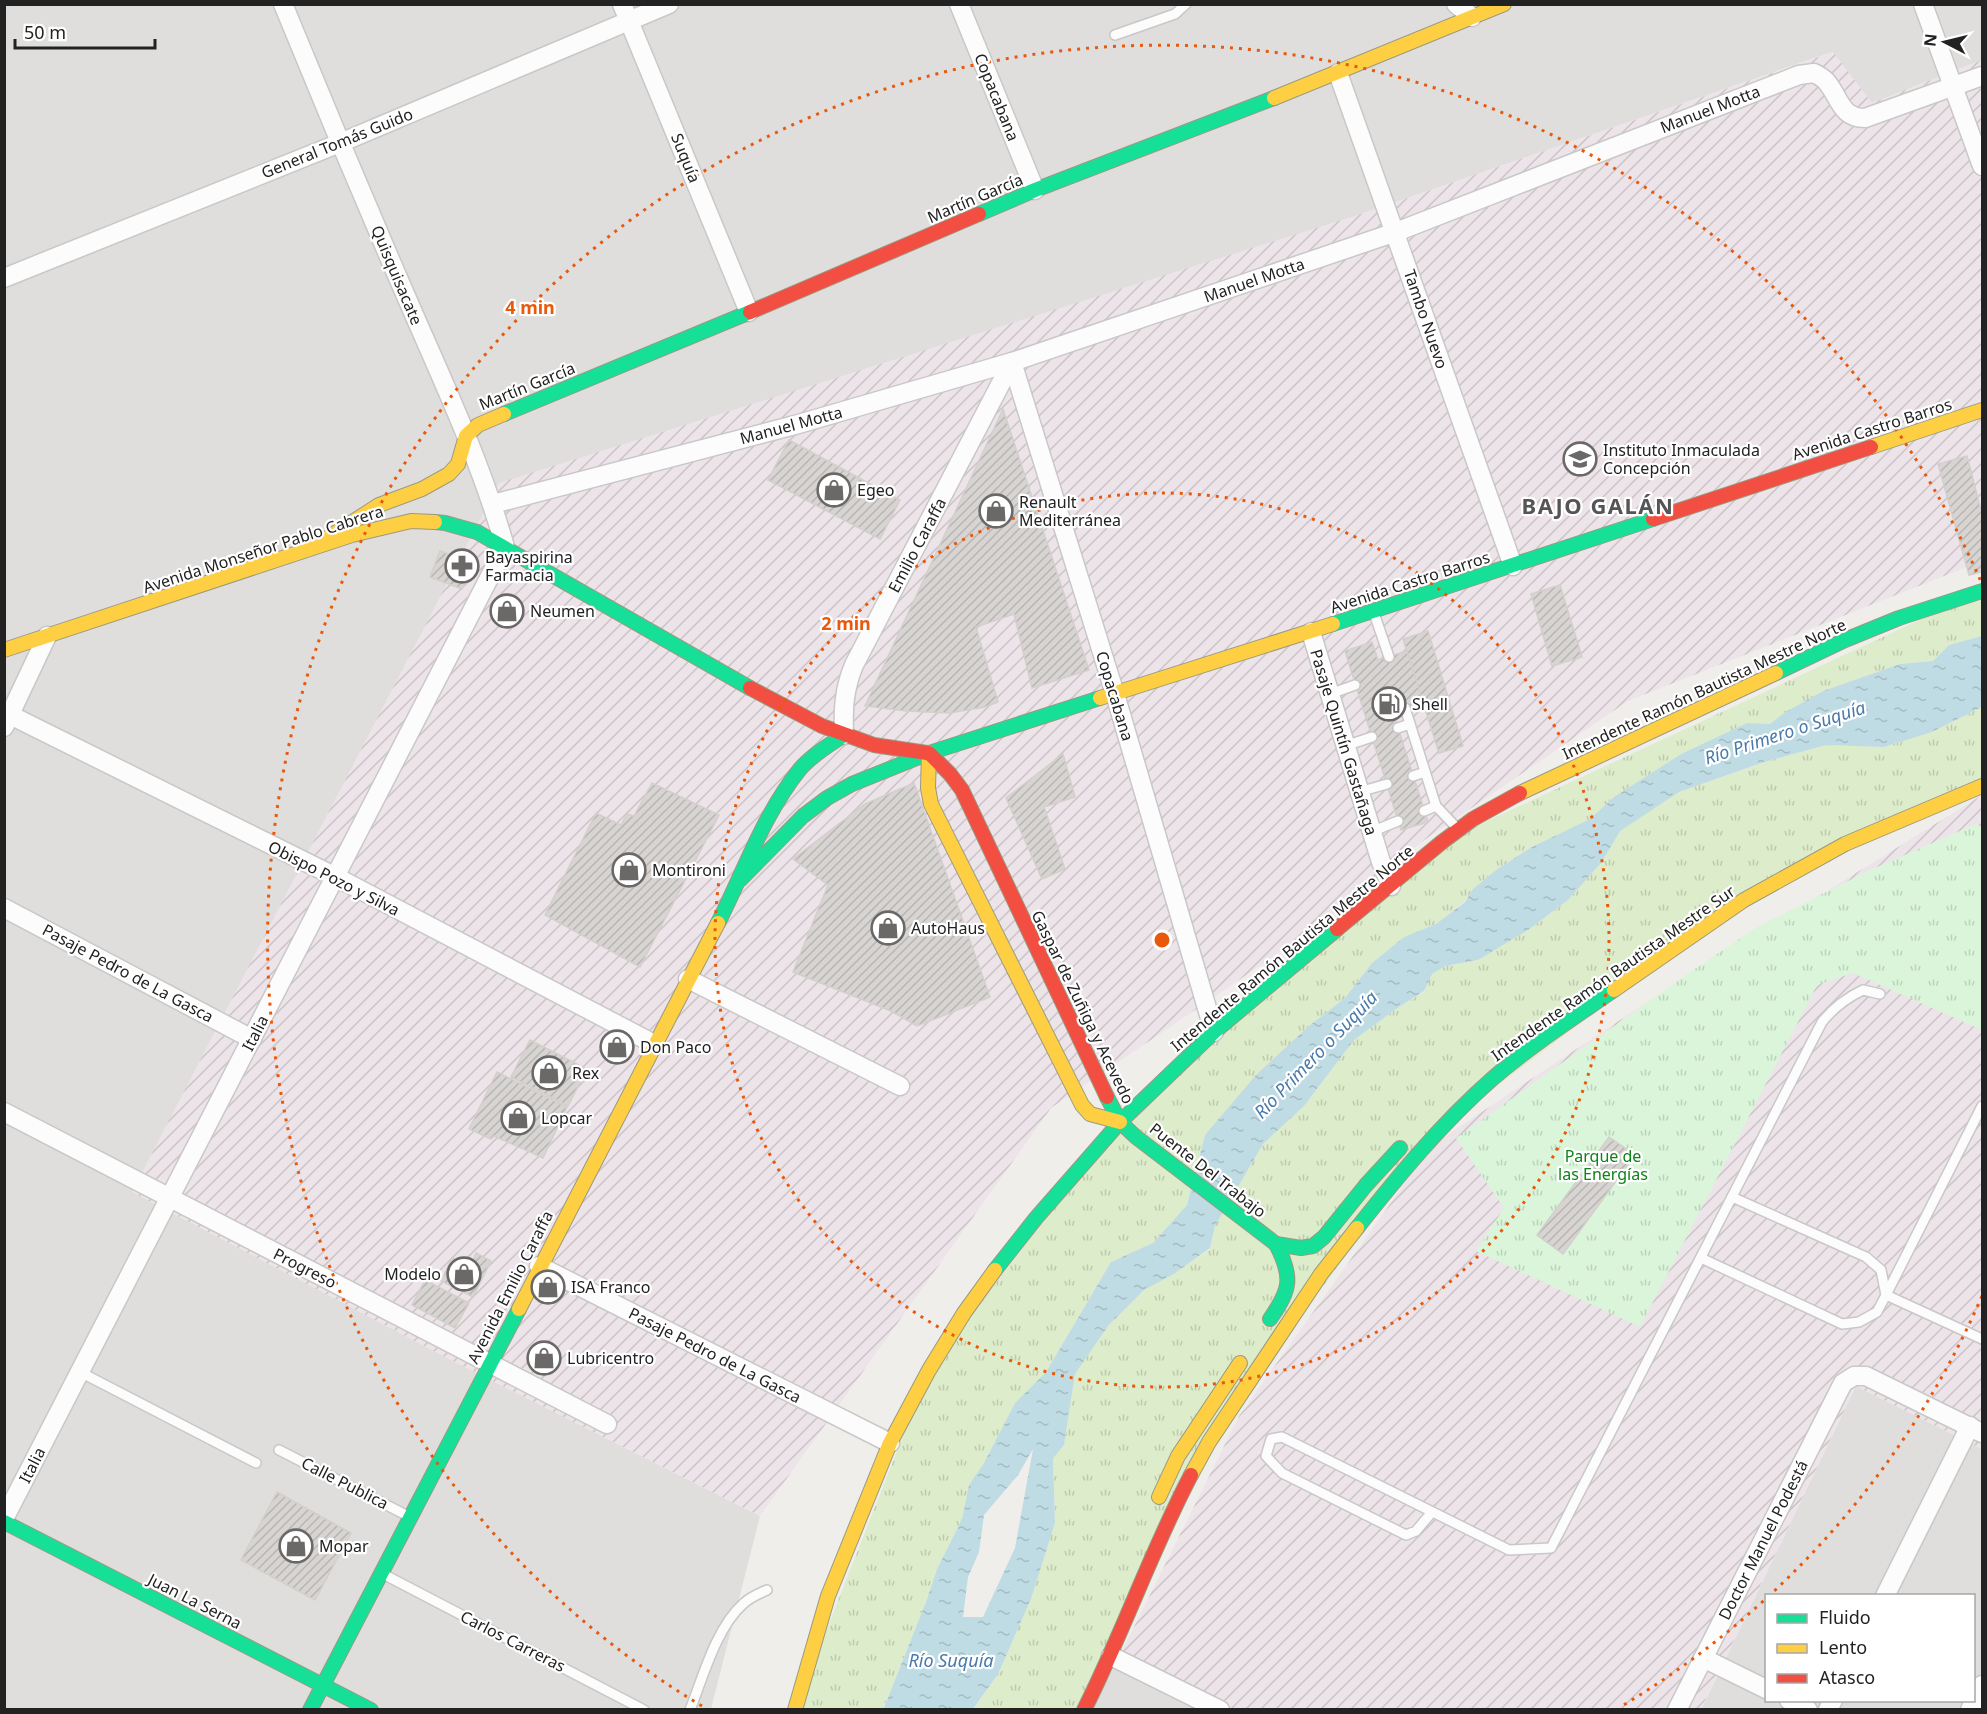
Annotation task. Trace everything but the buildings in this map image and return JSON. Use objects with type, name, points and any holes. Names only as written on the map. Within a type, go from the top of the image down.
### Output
[{"type":"main road","name":"Martín García","points":[[466,435],[478,425],[1035,190],[1338,73],[1504,4]]},
{"type":"main road","name":"Avenida Castro Barros","points":[[844,735],[874,745],[929,753],[1311,632],[1983,410]]},
{"type":"main road","points":[[306,551],[379,506],[422,489],[449,474],[458,464],[466,435]]},
{"type":"main road","name":"Avenida Monseñor Pablo Cabrera","points":[[4,650],[380,527],[411,521],[428,521],[460,526],[477,532],[790,711],[844,735]]},
{"type":"main road","name":"Intendente Ramón Bautista Mestre Norte","points":[[795,1710],[828,1596],[890,1443],[929,1370],[964,1313],[1036,1218],[1120,1122],[1214,1032],[1458,828],[1522,792],[1845,640],[1899,618],[1983,591]]},
{"type":"main road","points":[[790,711],[800,727]]},
{"type":"main road","name":"Avenida Emilio Caraffa","points":[[310,1710],[539,1266],[656,1046],[688,978],[740,880],[760,831],[801,768],[824,748],[844,735]]},
{"type":"main road","points":[[801,768],[803,750]]},
{"type":"main road","name":"Avenida Emilio Caraffa","points":[[740,880],[794,825],[826,799],[865,777],[929,753]]},
{"type":"main road","name":"Gaspar de Zuñiga y Acevedo","points":[[929,753],[962,790],[1120,1122]]},
{"type":"main road","name":"Gaspar de Zuñiga y Acevedo","points":[[929,753],[928,788],[931,804],[1082,1104],[1090,1114],[1120,1122]]},
{"type":"main road","name":"Intendente Ramón Bautista Mestre Sur","points":[[1087,1703],[1111,1656],[1170,1514],[1209,1442],[1328,1265],[1415,1155],[1492,1079],[1554,1031],[1744,900],[1845,844],[1981,788]]},
{"type":"main road","points":[[1436,1114],[1492,1079]]},
{"type":"main road","name":"Puente Del Trabajo","points":[[1120,1122],[1136,1137],[1281,1247]]},
{"type":"main road","points":[[1262,1332],[1287,1293],[1290,1279],[1281,1247],[1312,1246],[1324,1237],[1384,1164],[1413,1135]]},
{"type":"main road","points":[[1154,1509],[1178,1456],[1249,1350]]},
{"type":"main road","name":"Juan La Serna","points":[[4,1520],[371,1710]]},
{"type":"main road","points":[[1087,1703],[1088,1668]]},
{"type":"street","name":"Quisquisacate","points":[[283,4],[340,143],[466,435],[493,504],[506,547]]},
{"type":"street","name":"General Tomás Guido","points":[[4,278],[340,143],[626,12],[669,4]]},
{"type":"street","name":"Copacabana","points":[[959,4],[1035,190]]},
{"type":"street","points":[[1456,4],[1472,17]]},
{"type":"street","points":[[1923,4],[1983,166]]},
{"type":"street","name":"Suquía","points":[[626,12],[749,312]]},
{"type":"street","name":"Tambo Nuevo","points":[[1338,73],[1512,566]]},
{"type":"street","name":"Manuel Motta","points":[[493,504],[795,424],[1012,362],[1396,232],[1799,75],[1814,73],[1825,80],[1845,111],[1855,118],[1865,118],[1983,76]]},
{"type":"street","name":"Copacabana","points":[[1012,362],[1115,694],[1214,1032]]},
{"type":"street","name":"Emilio Caraffa","points":[[844,735],[843,704],[854,665],[1012,362]]},
{"type":"street","name":"Italia","points":[[4,1520],[506,547]]},
{"type":"street","name":"Pasaje Quintín Gastañaga","points":[[1311,632],[1371,832],[1391,886]]},
{"type":"street","points":[[7,718],[46,636]]},
{"type":"street","name":"Obispo Pozo y Silva","points":[[7,718],[336,877],[656,1046]]},
{"type":"street","name":"Pasaje Pedro de La Gasca","points":[[4,908],[252,1039]]},
{"type":"street","points":[[688,978],[900,1086]]},
{"type":"street","name":"Progreso","points":[[5,1114],[607,1424]]},
{"type":"street","name":"Pasaje Pedro de La Gasca","points":[[539,1266],[890,1443]]},
{"type":"street","name":"Doctor Manuel Podestá","points":[[1677,1710],[1843,1383],[1854,1376],[1866,1376],[1976,1430]]},
{"type":"street","points":[[1886,1594],[1976,1430]]},
{"type":"street","points":[[1111,1656],[1220,1710]]},
{"type":"street","points":[[1703,1658],[1765,1688]]},
{"type":"street","points":[[1975,1700],[1983,1685]]},
{"type":"street","points":[[1791,1702],[1808,1710]]},
{"type":"lane","points":[[1115,35],[1175,14],[1186,4]]},
{"type":"lane","points":[[1374,611],[1389,657]]},
{"type":"lane","points":[[1330,694],[1355,685]]},
{"type":"lane","points":[[1405,708],[1436,806],[1458,828]]},
{"type":"lane","points":[[1398,728],[1410,724]]},
{"type":"lane","points":[[1345,746],[1372,737]]},
{"type":"lane","points":[[1413,776],[1425,772]]},
{"type":"lane","points":[[1359,792],[1386,784]]},
{"type":"lane","points":[[1424,811],[1436,806]]},
{"type":"lane","points":[[1371,832],[1398,821]]},
{"type":"lane","points":[[1432,1512],[1416,1531],[1406,1535],[1282,1473],[1266,1456],[1271,1439],[1282,1437],[1509,1550],[1551,1548],[1822,1022],[1832,1009],[1846,998],[1863,990],[1880,994]]},
{"type":"lane","points":[[1701,1258],[1842,1324],[1859,1322],[1877,1312],[1983,1106]]},
{"type":"lane","points":[[1732,1197],[1866,1257],[1881,1270],[1886,1295]]},
{"type":"lane","points":[[1886,1295],[1983,1340]]},
{"type":"lane","points":[[80,1372],[256,1462]]},
{"type":"lane","name":"Calle Publica","points":[[279,1450],[410,1517]]},
{"type":"lane","name":"Carlos Carreras","points":[[381,1573],[644,1710]]},
{"type":"lane","points":[[690,1710],[723,1628],[741,1605],[767,1590]]},
{"type":"shaded area","points":[[5,5],[1982,5],[1982,60],[1872,103],[1832,52],[1361,214],[132,1191],[453,1361],[760,1516],[711,1709],[5,1710]]},
{"type":"shaded area","points":[[1833,52],[1872,103],[1982,60],[1982,561],[1628,701],[1423,841],[1324,922],[1051,1108],[760,1516],[453,1361],[132,1192],[499,483],[1361,214]]},
{"type":"shaded area","points":[[1982,795],[1982,1449],[1856,1386],[1701,1709],[1210,1709],[1118,1659],[1239,1416],[1432,1145],[1641,1006]]},
{"type":"shaded area","points":[[1856,1386],[1982,1449],[1982,1709],[1701,1710]]},
{"type":"shaded area","points":[[1118,1659],[1210,1710],[1092,1710]]},
{"type":"green space","points":[[1982,591],[1982,636],[1949,645],[1933,661],[1900,664],[1823,691],[1784,713],[1770,724],[1747,723],[1681,754],[1614,797],[1590,819],[1532,847],[1496,870],[1473,889],[1465,901],[1436,924],[1404,937],[1372,963],[1345,998],[1309,1026],[1205,1135],[1187,1205],[1153,1243],[1111,1262],[1046,1372],[1015,1403],[984,1463],[969,1485],[962,1519],[937,1569],[883,1709],[795,1710],[929,1370],[1120,1122],[1442,842]]},
{"type":"green space","points":[[1982,707],[1982,786],[1744,900],[1437,1131],[1209,1442],[1084,1709],[973,1710],[998,1674],[1031,1599],[1055,1523],[1053,1458],[1064,1445],[1075,1374],[1108,1326],[1144,1290],[1174,1274],[1210,1249],[1215,1226],[1263,1144],[1304,1106],[1354,1040],[1396,1009],[1424,992],[1431,974],[1445,966],[1478,960],[1528,930],[1568,900],[1601,863],[1619,831],[1679,792],[1764,762],[1826,745],[1884,747],[1932,732]]},
{"type":"green space","name":"Parque de las Energías","points":[[1976,824],[1982,827],[1982,1030],[1853,973],[1817,985],[1640,1327],[1476,1251],[1504,1208],[1456,1138],[1757,927],[1868,871]]},
{"type":"water","name":"Río Suquía","points":[[1982,636],[1982,707],[1932,732],[1884,747],[1826,745],[1764,762],[1679,792],[1620,831],[1601,863],[1568,900],[1528,930],[1478,960],[1445,966],[1432,974],[1424,991],[1354,1040],[1304,1106],[1263,1144],[1215,1226],[1210,1248],[1174,1274],[1144,1290],[1108,1326],[1075,1374],[1064,1445],[1053,1458],[1055,1523],[1031,1599],[998,1674],[973,1709],[883,1710],[937,1569],[962,1519],[969,1485],[984,1463],[1015,1403],[1046,1372],[1111,1262],[1153,1243],[1187,1205],[1205,1135],[1256,1075],[1309,1026],[1345,998],[1372,963],[1404,937],[1436,924],[1465,902],[1473,889],[1496,870],[1532,847],[1590,819],[1614,797],[1681,754],[1747,723],[1770,724],[1784,713],[1823,691],[1900,664],[1933,661],[1949,645]],"holes":[[[1033,1449],[1015,1548],[983,1617],[963,1617],[968,1577],[979,1552],[984,1515],[1018,1475]]]},
{"type":"traffic: fast","points":[[979,214],[1035,190],[1274,98]]},
{"type":"traffic: fast","points":[[504,414],[750,312]]},
{"type":"traffic: fast","points":[[1333,624],[1653,519]]},
{"type":"traffic: fast","points":[[435,522],[477,532],[750,688]]},
{"type":"traffic: fast","points":[[1776,673],[1845,640],[1899,618],[1982,591]]},
{"type":"traffic: fast","points":[[740,880],[803,816],[827,798],[852,784],[929,753],[1100,698]]},
{"type":"traffic: fast","points":[[718,923],[765,824],[787,787],[810,759],[844,735]]},
{"type":"traffic: fast","points":[[995,1270],[1036,1218],[1120,1122],[1214,1032],[1337,929]]},
{"type":"traffic: fast","points":[[1357,1228],[1421,1150],[1473,1096],[1521,1055],[1614,990]]},
{"type":"traffic: fast","points":[[1107,1097],[1120,1122],[1136,1137],[1276,1244]]},
{"type":"traffic: fast","points":[[1276,1244],[1301,1248],[1313,1246],[1324,1237],[1366,1185],[1400,1148]]},
{"type":"traffic: fast","points":[[1270,1319],[1286,1291],[1287,1283],[1285,1265],[1276,1244]]},
{"type":"traffic: fast","points":[[310,1710],[519,1309]]},
{"type":"traffic: fast","points":[[4,1522],[371,1710]]},
{"type":"traffic: slow","points":[[1274,98],[1504,4]]},
{"type":"traffic: slow","points":[[1871,447],[1982,410]]},
{"type":"traffic: slow","points":[[326,539],[379,505],[422,489],[449,474],[458,464],[466,436],[478,425],[504,414]]},
{"type":"traffic: slow","points":[[4,650],[352,535],[411,521],[435,522]]},
{"type":"traffic: slow","points":[[1100,698],[1333,624]]},
{"type":"traffic: slow","points":[[1520,793],[1776,673]]},
{"type":"traffic: slow","points":[[929,753],[928,788],[931,804],[1082,1105],[1090,1114],[1120,1122]]},
{"type":"traffic: slow","points":[[1614,990],[1744,900],[1845,844],[1982,786]]},
{"type":"traffic: slow","points":[[519,1309],[718,923]]},
{"type":"traffic: slow","points":[[1191,1475],[1209,1442],[1321,1274],[1357,1228]]},
{"type":"traffic: slow","points":[[795,1710],[828,1596],[890,1443],[929,1370],[964,1313],[995,1270]]},
{"type":"traffic: slow","points":[[1159,1497],[1178,1456],[1240,1363]]},
{"type":"traffic: jam","points":[[750,312],[979,214]]},
{"type":"traffic: jam","points":[[1653,519],[1871,447]]},
{"type":"traffic: jam","points":[[750,688],[822,726],[874,745],[927,753]]},
{"type":"traffic: jam","points":[[929,753],[962,790],[1107,1097]]},
{"type":"traffic: jam","points":[[1337,929],[1442,842],[1473,819],[1520,793]]},
{"type":"traffic: jam","points":[[1084,1710],[1191,1475]]},
{"type":"place","name":"Instituto Inmaculada Concepción","points":[[1580,459]]},
{"type":"place","name":"Egeo","points":[[834,490]]},
{"type":"place","name":"Renault Mediterránea","points":[[996,511]]},
{"type":"place","name":"Bayaspirina Farmacia","points":[[462,566]]},
{"type":"place","name":"Neumen","points":[[507,611]]},
{"type":"place","name":"Shell","points":[[1389,704]]},
{"type":"place","name":"Montironi","points":[[629,870]]},
{"type":"place","name":"AutoHaus","points":[[888,928]]},
{"type":"place","name":"Don Paco","points":[[617,1047]]},
{"type":"place","name":"Rex","points":[[549,1073]]},
{"type":"place","name":"Lopcar","points":[[518,1118]]},
{"type":"place","name":"Modelo","points":[[464,1274]]},
{"type":"place","name":"ISA Franco","points":[[548,1287]]},
{"type":"place","name":"Lubricentro","points":[[544,1358]]},
{"type":"place","name":"Mopar","points":[[296,1546]]},
{"type":"district","name":"BAJO GALÁN","points":[[1598,506]]},
{"type":"water label","name":"Río Primero o Suquía","points":[[1785,733]]},
{"type":"water label","name":"Río Primero o Suquía","points":[[1316,1055]]}]
